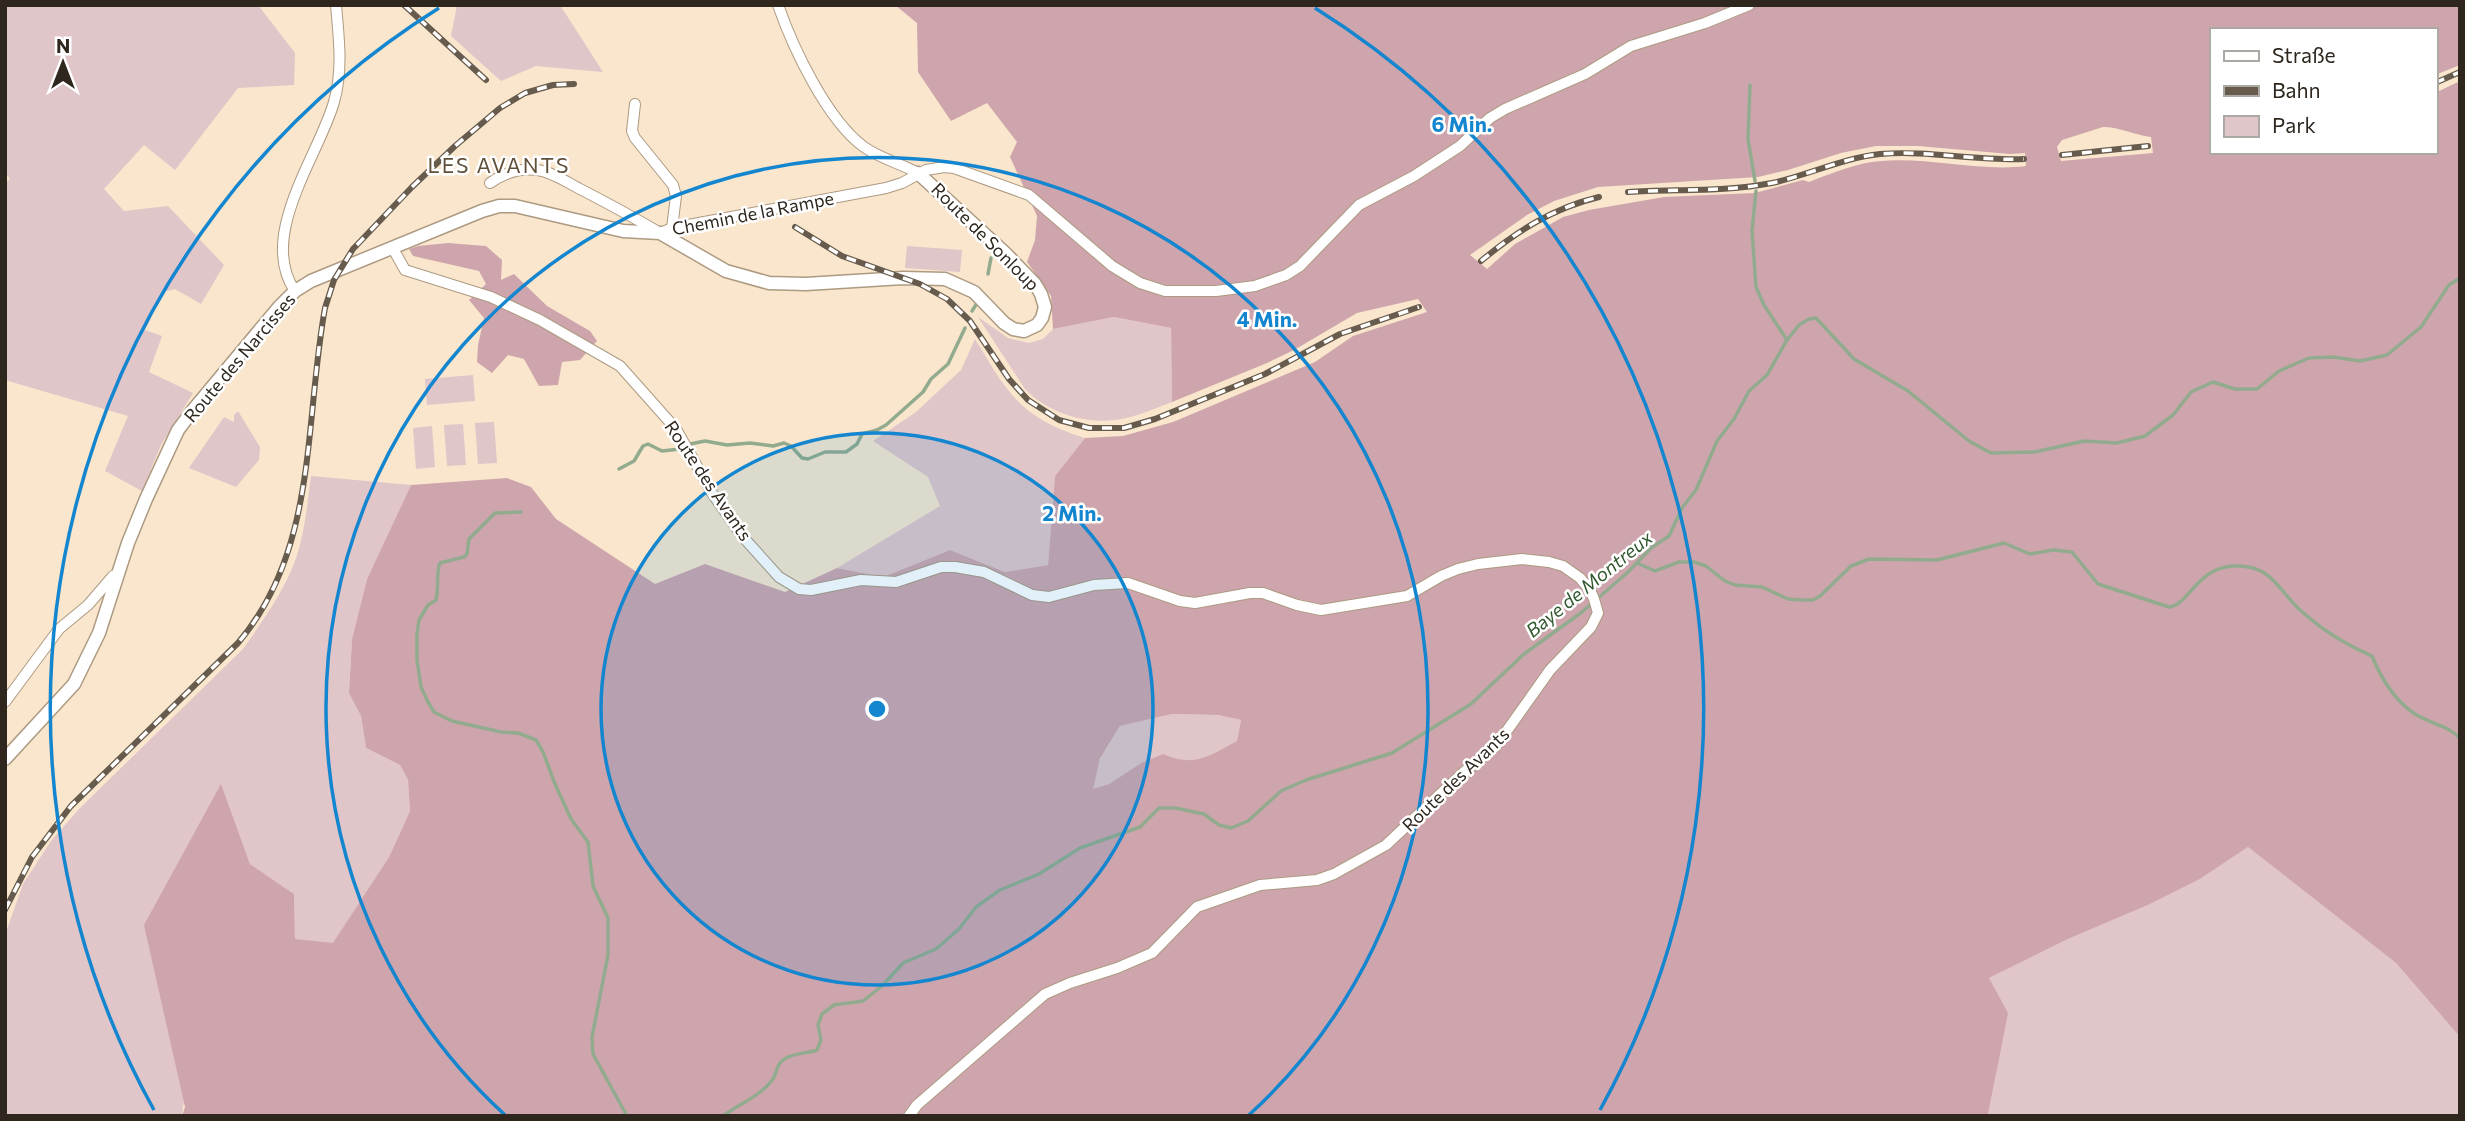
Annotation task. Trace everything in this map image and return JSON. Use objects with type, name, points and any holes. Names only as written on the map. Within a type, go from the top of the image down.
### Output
[{"type":"street","points":[[295,292],[286,273],[286,233],[298,184],[331,111],[338,82],[340,56],[336,5]]},
{"type":"street","name":"Route de Sonloup","points":[[726,271],[754,280],[783,284],[945,279],[974,292],[1013,329],[1024,331],[1037,325],[1042,318],[1044,303],[1035,284],[986,235],[918,173],[870,151],[856,141],[808,75],[778,5]]},
{"type":"street","name":"Chemin de la Rampe","points":[[666,231],[886,188],[907,181],[918,173],[950,167],[1029,195],[1112,266],[1140,284],[1165,290],[1216,291],[1246,288],[1286,275],[1300,266],[1359,205],[1414,176],[1460,146],[1490,118],[1505,109],[1586,74],[1631,46],[1704,23],[1749,5]]},
{"type":"street","points":[[490,183],[505,174],[518,171],[548,173],[666,231],[676,192],[635,138],[632,131],[635,104]]},
{"type":"street","name":"Route des Narcisses","points":[[5,759],[74,684],[91,653],[146,499],[178,430],[295,292],[318,277],[499,206],[526,208],[622,231],[666,231]]},
{"type":"street","name":"Chemin de la Rampe","points":[[666,231],[726,271]]},
{"type":"street","name":"Route des Avants","points":[[392,247],[405,270],[491,297],[540,320],[620,366],[676,429],[712,493],[743,537],[779,577],[799,589],[811,590],[861,580],[896,582],[941,567],[955,566],[984,572],[1032,596],[1049,597],[1094,585],[1128,583],[1180,601],[1195,603],[1263,593],[1321,610],[1407,596],[1458,569],[1522,559],[1563,566],[1580,578],[1594,598],[1598,613],[1591,627],[1550,670],[1496,746],[1386,845],[1334,874],[1317,880],[1304,883],[1270,883],[1197,907],[1152,953],[1117,968],[1070,982],[1045,994],[917,1105],[909,1116]]},
{"type":"street","points":[[6,699],[60,629],[118,574]]},
{"type":"green space","points":[[5,5],[258,5],[295,53],[294,85],[238,88],[175,170],[144,145],[104,189],[124,211],[168,206],[224,265],[201,304],[175,289],[163,292],[145,330],[162,336],[149,372],[193,393],[161,445],[142,491],[105,471],[128,416],[5,380],[5,183],[10,179],[5,172]]},
{"type":"green space","points":[[457,5],[560,5],[603,72],[536,66],[501,81],[451,36]]},
{"type":"green space","points":[[907,246],[962,250],[960,272],[905,268]]},
{"type":"green space","points":[[978,317],[1008,338],[1029,343],[1043,339],[1053,329],[1114,317],[1171,328],[1172,402],[1115,420],[1091,420],[1066,415],[1044,404],[1025,389]]},
{"type":"green space","points":[[975,339],[997,375],[1018,402],[1045,422],[1085,438],[1055,476],[1048,565],[1005,572],[950,550],[883,577],[837,568],[940,506],[928,477],[873,441],[916,412],[961,370]]},
{"type":"green space","points":[[473,375],[475,401],[427,405],[425,379]]},
{"type":"green space","points":[[238,411],[260,447],[259,460],[236,487],[189,468],[224,417],[234,422],[234,415]]},
{"type":"green space","points":[[494,422],[497,463],[478,464],[475,423]]},
{"type":"green space","points":[[463,424],[466,465],[447,466],[444,425]]},
{"type":"green space","points":[[432,426],[435,467],[416,469],[413,428]]},
{"type":"green space","points":[[311,476],[411,485],[367,579],[352,639],[349,692],[361,716],[366,748],[400,765],[408,780],[410,811],[389,857],[333,944],[295,939],[294,894],[250,864],[221,785],[182,1116],[5,1116],[5,935],[23,884],[51,841],[79,809],[243,649],[269,611],[291,571],[299,548]]},
{"type":"green space","points":[[1172,714],[1218,715],[1241,720],[1237,741],[1202,759],[1141,763],[1109,784],[1092,790],[1100,760],[1120,726]]},
{"type":"green space","points":[[2248,847],[2396,963],[2460,1037],[2460,1116],[1986,1116],[1996,1075],[1989,978],[2200,879]]},
{"type":"shaded area","points":[[895,5],[2460,5],[2460,65],[2437,74],[2437,28],[2210,28],[2210,154],[2437,154],[2437,92],[2460,81],[2460,1037],[2396,963],[2248,847],[2200,879],[1989,978],[2008,1013],[1986,1116],[182,1116],[185,1107],[144,925],[221,784],[250,864],[294,894],[295,939],[333,943],[389,857],[410,811],[408,780],[400,765],[366,748],[361,716],[349,693],[352,639],[367,579],[411,485],[507,478],[531,487],[556,519],[655,584],[705,564],[785,592],[837,568],[883,577],[950,550],[1005,572],[1048,565],[1055,476],[1085,438],[1123,436],[1173,422],[1315,362],[1353,336],[1427,312],[1418,299],[1357,313],[1267,363],[1172,402],[1171,328],[1114,317],[1053,329],[1051,296],[1027,262],[1035,240],[1037,216],[1010,157],[1017,142],[987,103],[951,121],[918,72],[917,23]],"holes":[[[2103,127],[2151,137],[2153,153],[2061,161],[2057,147],[2062,140]],[[1876,146],[2025,153],[2026,166],[1990,167],[1899,160],[1872,162],[1809,182],[1803,180],[1755,193],[1664,197],[1563,217],[1515,244],[1487,269],[1470,255],[1527,215],[1554,201],[1598,187],[1758,177],[1841,153]],[[1172,714],[1218,715],[1241,720],[1237,741],[1193,760],[1163,754],[1141,763],[1109,784],[1093,789],[1100,759],[1120,726]]]},
{"type":"shaded area","points":[[448,243],[486,246],[502,260],[501,280],[514,274],[547,306],[590,331],[597,341],[580,360],[562,362],[558,385],[539,386],[524,359],[508,355],[492,373],[477,362],[484,318],[469,300],[486,284],[479,271],[413,256],[409,249]]},
{"type":"waterway","points":[[1750,85],[1748,139],[1755,181]]},
{"type":"waterway","points":[[1756,191],[1752,231],[1756,287],[1764,305],[1787,340]]},
{"type":"waterway","points":[[988,274],[991,258]]},
{"type":"waterway","name":"Baye de Montreux","points":[[723,1116],[768,1085],[783,1060],[817,1050],[821,1040],[818,1025],[822,1014],[834,1005],[863,1001],[882,986],[903,963],[936,949],[959,929],[976,907],[1000,890],[1039,874],[1080,848],[1140,827],[1159,808],[1175,808],[1204,814],[1219,825],[1231,828],[1248,821],[1281,791],[1306,780],[1392,753],[1471,704],[1524,654],[1582,612],[1651,548],[1669,536],[1682,508],[1696,490],[1717,441],[1734,419],[1749,391],[1767,375],[1799,325],[1809,319],[1816,318],[1854,359],[1908,391],[1969,441],[1991,453],[2035,452],[2084,441],[2117,443],[2145,436],[2173,415],[2191,392],[2213,382],[2235,389],[2257,389],[2279,371],[2309,358],[2333,357],[2360,361],[2387,355],[2421,327],[2449,285],[2460,278]]},
{"type":"waterway","points":[[972,311],[977,303]]},
{"type":"waterway","points":[[690,444],[705,441],[727,445],[750,443],[773,446],[784,443],[791,446],[802,458],[808,459],[825,452],[846,452],[857,444],[862,434],[886,425],[923,392],[931,379],[948,364],[965,328]]},
{"type":"waterway","points":[[619,469],[634,461],[643,446],[648,444],[662,451],[680,449]]},
{"type":"waterway","points":[[521,512],[495,513],[469,539],[464,557],[440,563],[436,600],[428,605],[419,620],[417,660],[421,687],[434,712],[452,721],[518,733],[536,740],[571,819],[588,842],[593,886],[608,918],[608,955],[592,1037],[593,1054],[627,1116]]},
{"type":"waterway","points":[[1637,563],[1655,571],[1679,562],[1694,562],[1706,566],[1725,581],[1735,585],[1762,587],[1788,599],[1813,600],[1851,566],[1869,559],[1937,560],[2004,543],[2030,554],[2053,550],[2072,552],[2098,584],[2169,607],[2176,605],[2211,573],[2221,568],[2246,566],[2265,573],[2299,609],[2325,630],[2372,656],[2389,688],[2407,708],[2460,738]]},
{"type":"railway","points":[[404,5],[486,80]]},
{"type":"railway","points":[[2437,82],[2460,72]]},
{"type":"railway","points":[[5,910],[32,857],[71,806],[238,643],[264,606],[282,567],[295,526],[304,483],[325,308],[334,280],[353,249],[412,187],[500,108],[525,93],[553,85],[574,84]]},
{"type":"railway","points":[[2062,155],[2148,146]]},
{"type":"railway","points":[[1628,192],[1754,186],[1880,154],[1916,153],[2024,159]]},
{"type":"railway","points":[[1481,261],[1536,222],[1566,207],[1599,197]]},
{"type":"railway","points":[[795,227],[842,256],[920,284],[947,299],[970,321],[1009,379],[1028,400],[1059,420],[1089,428],[1124,428],[1155,419],[1265,374],[1340,334],[1419,307]]},
{"type":"district","name":"LES AVANTS","points":[[499,166]]}]
